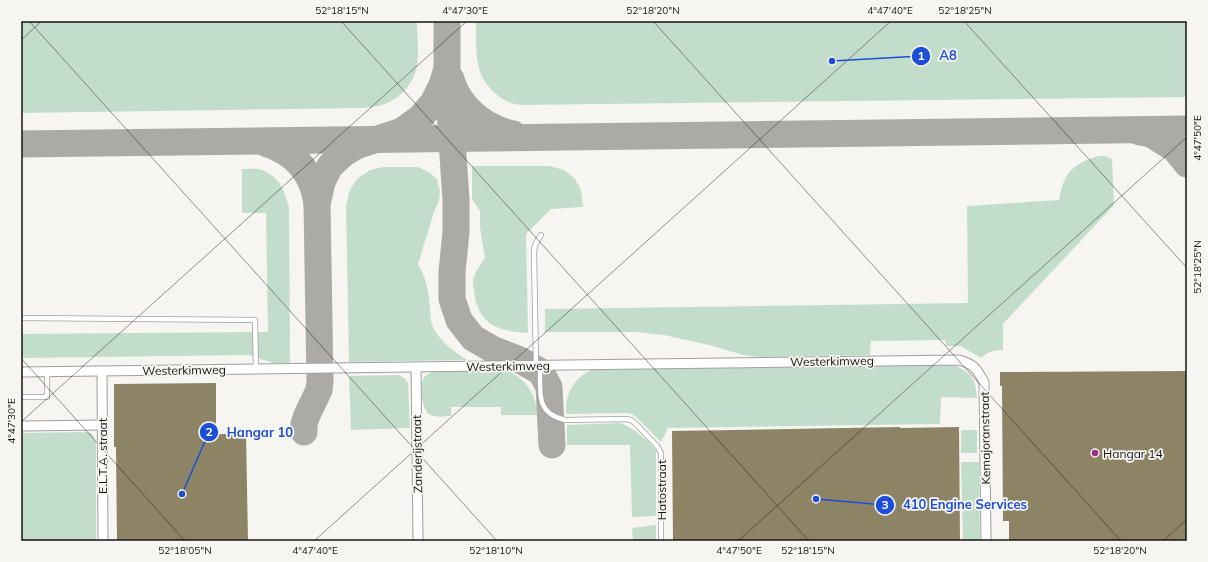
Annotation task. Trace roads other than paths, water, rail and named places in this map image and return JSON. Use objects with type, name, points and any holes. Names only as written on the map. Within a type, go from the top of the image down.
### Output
[{"type":"street","name":"Westerkimweg","points":[[21,372],[960,360],[968,362],[978,370],[984,382]]},
{"type":"street","name":"Zanderijstraat","points":[[416,367],[418,541]]},
{"type":"street","name":"E.L.T.A. straat","points":[[102,371],[103,541]]},
{"type":"street","name":"Kemajoranstraat","points":[[984,382],[986,541]]},
{"type":"street","points":[[21,426],[102,425]]},
{"type":"lane","points":[[538,365],[534,252],[535,245],[541,236]]},
{"type":"lane","points":[[21,318],[255,320],[256,370]]},
{"type":"lane","name":"Hatostraat","points":[[538,365],[542,405],[556,418],[565,420],[625,418],[631,420],[657,446],[661,453],[661,541]]},
{"type":"lane","points":[[21,398],[47,397],[47,372]]},
{"type":"place","name":"A8","points":[[832,61]]},
{"type":"place","name":"Hangar 14","points":[[1095,453]]},
{"type":"place","name":"Hangar 10","points":[[182,494]]},
{"type":"place","name":"410 Engine Services","points":[[816,499]]}]
